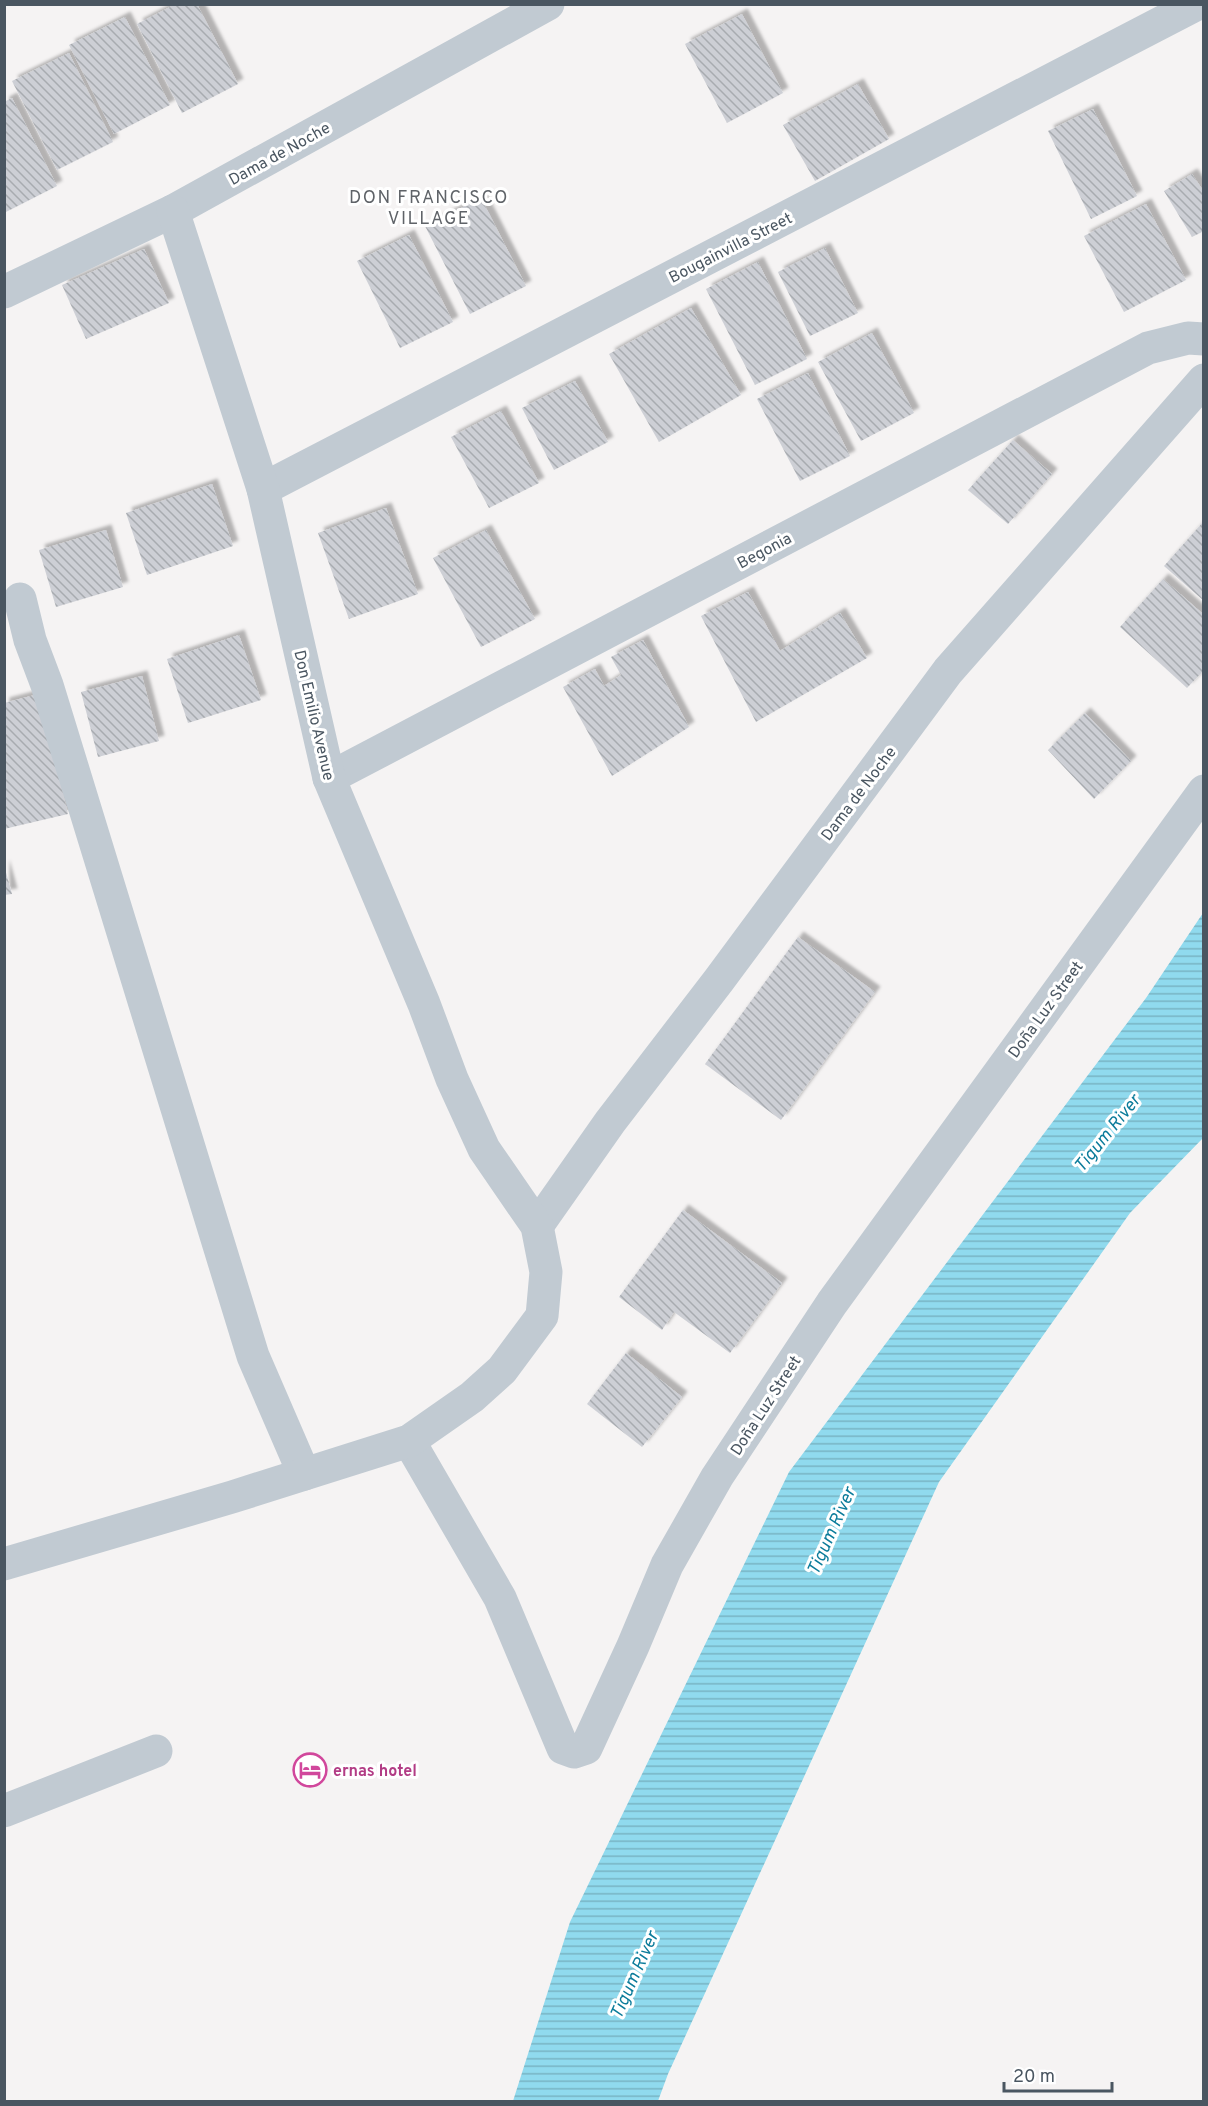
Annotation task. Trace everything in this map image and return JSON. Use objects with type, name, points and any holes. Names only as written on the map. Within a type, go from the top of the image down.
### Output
[{"type":"street","name":"Dama de Noche","points":[[4,292],[174,211],[548,4]]},
{"type":"street","name":"Bougainvilla Street","points":[[263,489],[1197,4]]},
{"type":"street","name":"Don Emilio Avenue","points":[[174,211],[263,489],[329,778],[424,1004],[452,1079],[484,1149],[537,1226]]},
{"type":"street","name":"Begonia","points":[[329,778],[1148,348],[1188,338],[1203,339]]},
{"type":"street","name":"Dama de Noche","points":[[537,1226],[610,1122],[948,671],[1203,380]]},
{"type":"street","points":[[21,599],[17,642],[47,685],[253,1356],[304,1474]]},
{"type":"street","name":"Doña Luz Street","points":[[409,1441],[500,1598],[563,1748],[574,1752],[586,1748],[668,1564],[717,1477],[832,1303],[1203,791]]},
{"type":"street","points":[[4,1564],[409,1441],[472,1398],[502,1370],[542,1317],[546,1272],[537,1226]]},
{"type":"street","points":[[4,1811],[156,1751]]},
{"type":"water","name":"Tigum River","points":[[1203,913],[1203,1138],[1130,1213],[939,1482],[668,2074],[658,2101],[513,2101],[570,1922],[789,1472],[1146,998]]},
{"type":"building","points":[[176,4],[197,4],[238,84],[182,113],[137,24]]},
{"type":"building","points":[[742,14],[783,93],[727,123],[685,44]]},
{"type":"building","points":[[125,17],[170,105],[114,134],[69,45]]},
{"type":"building","points":[[69,53],[113,142],[57,170],[12,81]]},
{"type":"building","points":[[858,84],[889,139],[815,181],[783,125]]},
{"type":"building","points":[[12,98],[57,186],[4,213],[4,102]]},
{"type":"building","points":[[1093,109],[1137,196],[1091,219],[1048,131]]},
{"type":"building","points":[[1192,174],[1204,192],[1204,231],[1192,237],[1164,191]]},
{"type":"building","points":[[481,198],[526,286],[470,314],[425,226]]},
{"type":"building","points":[[1146,204],[1186,280],[1124,312],[1084,236]]},
{"type":"building","points":[[409,235],[453,322],[400,348],[357,261]]},
{"type":"building","points":[[825,248],[858,313],[810,336],[778,272]]},
{"type":"building","points":[[144,249],[169,303],[86,339],[62,285]]},
{"type":"building","points":[[758,262],[807,359],[755,385],[706,289]]},
{"type":"building","points":[[691,308],[741,395],[659,442],[609,354]]},
{"type":"building","points":[[872,333],[914,413],[861,441],[818,362]]},
{"type":"building","points":[[808,373],[850,456],[800,481],[757,399]]},
{"type":"building","points":[[575,381],[608,442],[554,470],[522,408]]},
{"type":"building","points":[[501,411],[539,483],[489,508],[451,437]]},
{"type":"building","points":[[1013,440],[1052,474],[1008,524],[968,490]]},
{"type":"building","points":[[212,484],[233,546],[147,575],[126,513]]},
{"type":"building","points":[[386,508],[418,594],[349,619],[318,533]]},
{"type":"building","points":[[1204,521],[1204,601],[1164,566]]},
{"type":"building","points":[[106,530],[123,587],[56,607],[39,550]]},
{"type":"building","points":[[486,530],[535,619],[481,647],[433,558]]},
{"type":"building","points":[[1163,579],[1204,615],[1204,670],[1187,688],[1120,627]]},
{"type":"building","points":[[748,592],[780,651],[840,613],[867,658],[756,722],[701,616]]},
{"type":"building","points":[[239,635],[261,700],[188,723],[167,659]]},
{"type":"building","points":[[643,640],[689,727],[612,776],[563,687],[595,669],[604,686],[621,675],[611,657]]},
{"type":"building","points":[[142,676],[159,741],[98,757],[81,692]]},
{"type":"building","points":[[39,694],[68,814],[4,829],[4,703]]},
{"type":"building","points":[[1085,713],[1131,761],[1094,799],[1048,750]]},
{"type":"building","points":[[4,865],[12,894],[4,895]]},
{"type":"building","points":[[798,937],[875,992],[781,1120],[705,1064]]},
{"type":"building","points":[[683,1210],[782,1283],[730,1353],[674,1312],[662,1330],[619,1297]]},
{"type":"building","points":[[626,1353],[682,1397],[642,1447],[587,1404]]},
{"type":"place","name":"ernas hotel","points":[[310,1770]]},
{"type":"district","name":"DON FRANCISCO VILLAGE","points":[[429,207]]}]
